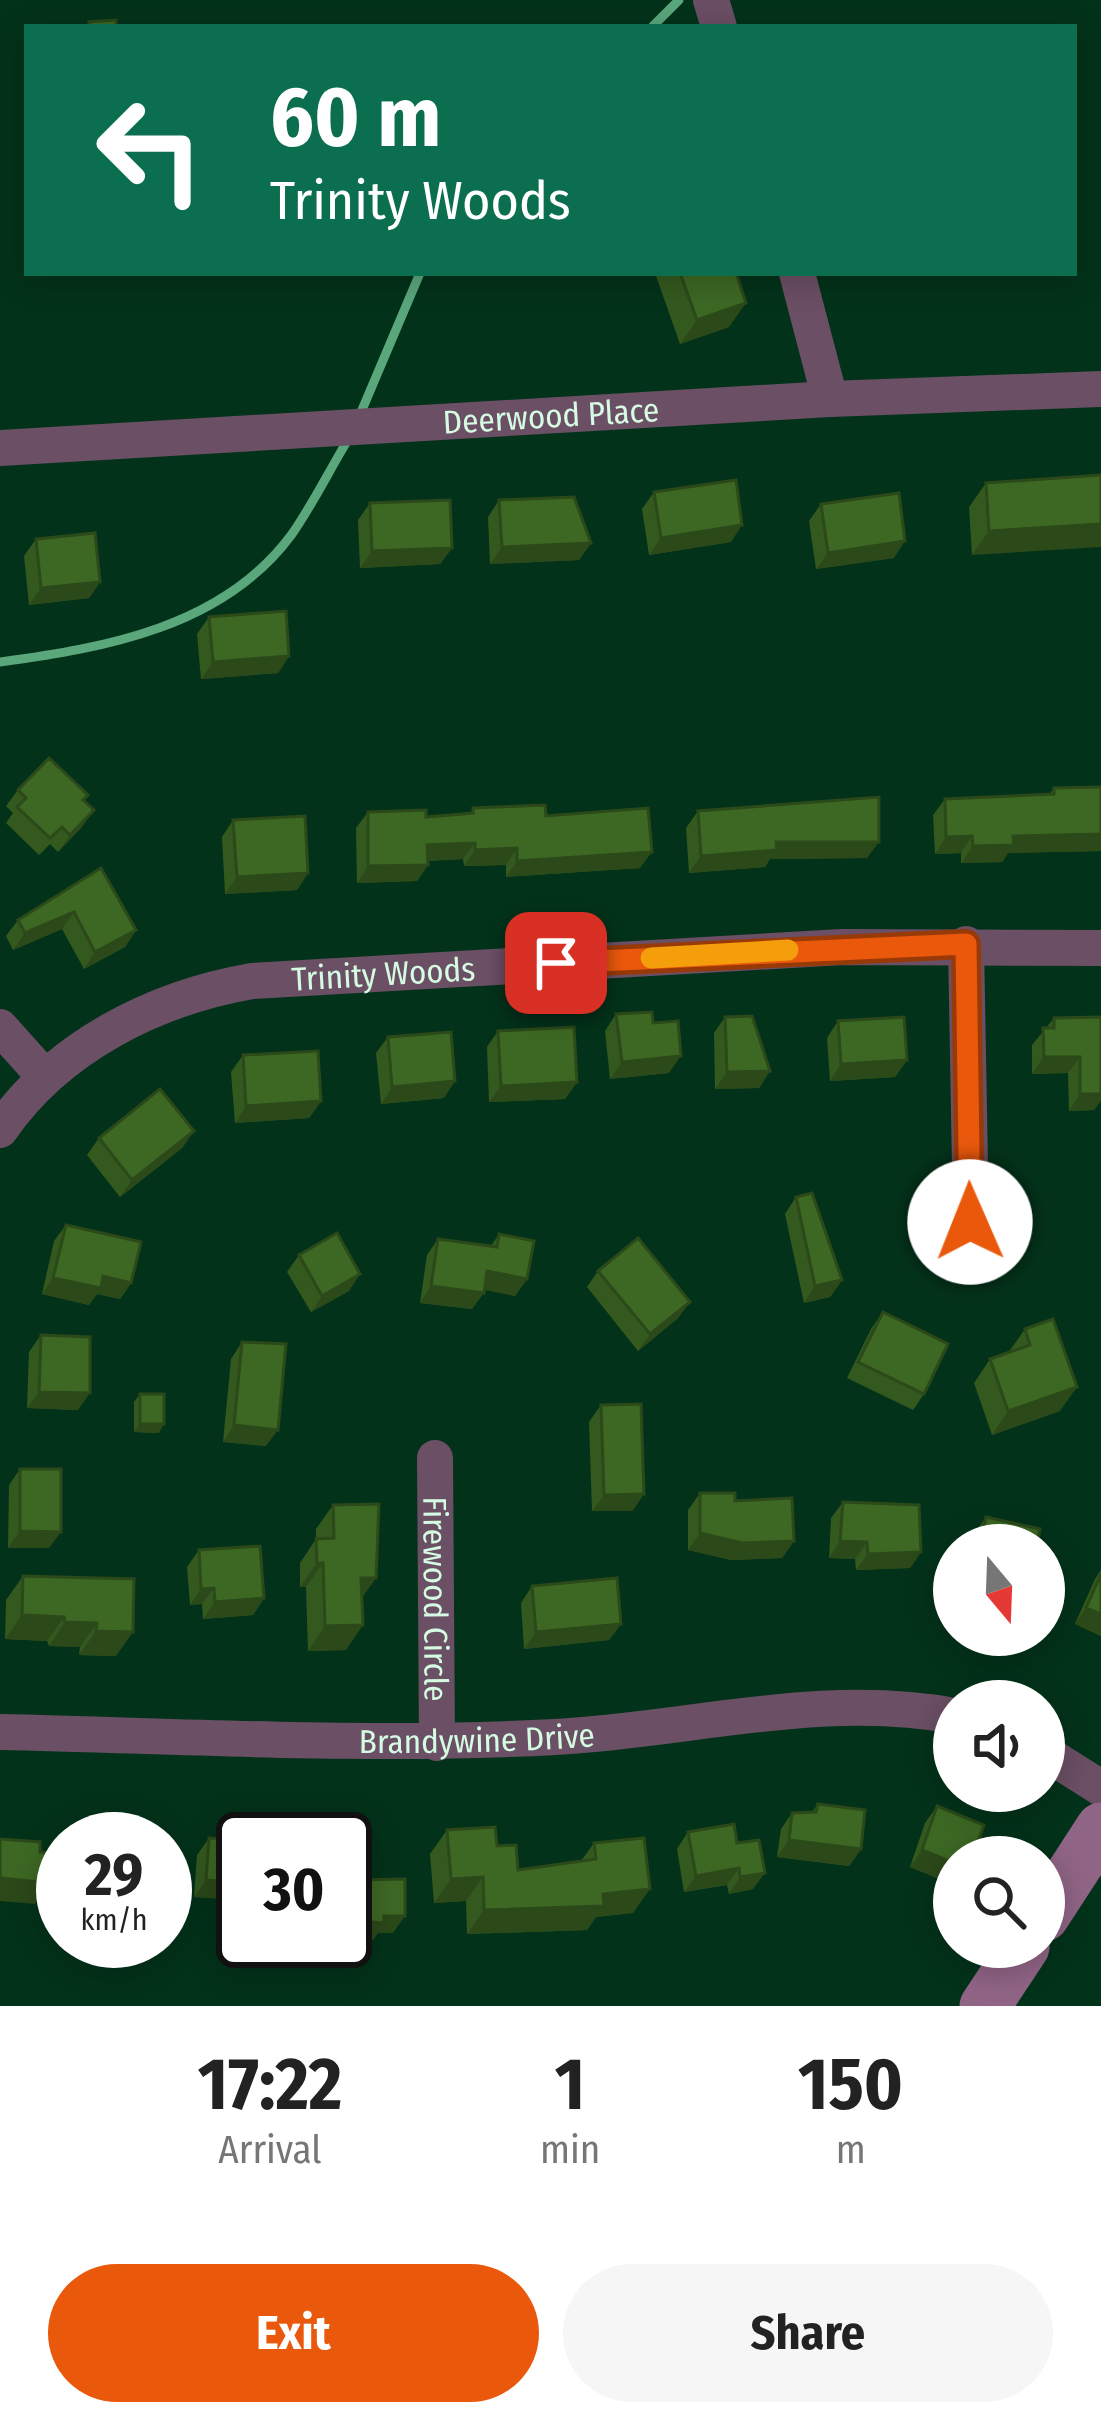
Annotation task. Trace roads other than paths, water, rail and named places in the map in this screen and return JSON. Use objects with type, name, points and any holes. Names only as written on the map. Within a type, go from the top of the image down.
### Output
[{"type":"main road","points":[[1065,1884],[1101,1828]]},
{"type":"main road","points":[[986,2006],[1010,1968]]},
{"type":"street","points":[[798,276],[830,399]]},
{"type":"street","name":"Deerwood Place","points":[[0,448],[830,399],[1101,389]]},
{"type":"street","points":[[966,944],[970,1222]]},
{"type":"street","name":"Trinity Woods","points":[[0,1130],[44,1076],[164,1004],[200,990],[252,981],[966,944],[1101,948]]},
{"type":"street","points":[[0,1027],[44,1076]]},
{"type":"street","name":"Firewood Circle","points":[[435,1458],[437,1743]]},
{"type":"street","name":"Brandywine Drive","points":[[0,1732],[437,1743],[681,1727],[854,1707],[933,1715]]},
{"type":"street","points":[[1065,1765],[1101,1788]]},
{"type":"waterway","points":[[655,24],[679,0]]},
{"type":"waterway","points":[[359,417],[419,276]]},
{"type":"waterway","points":[[0,662],[121,640],[197,612],[232,591],[264,566],[292,534],[349,438]]}]
